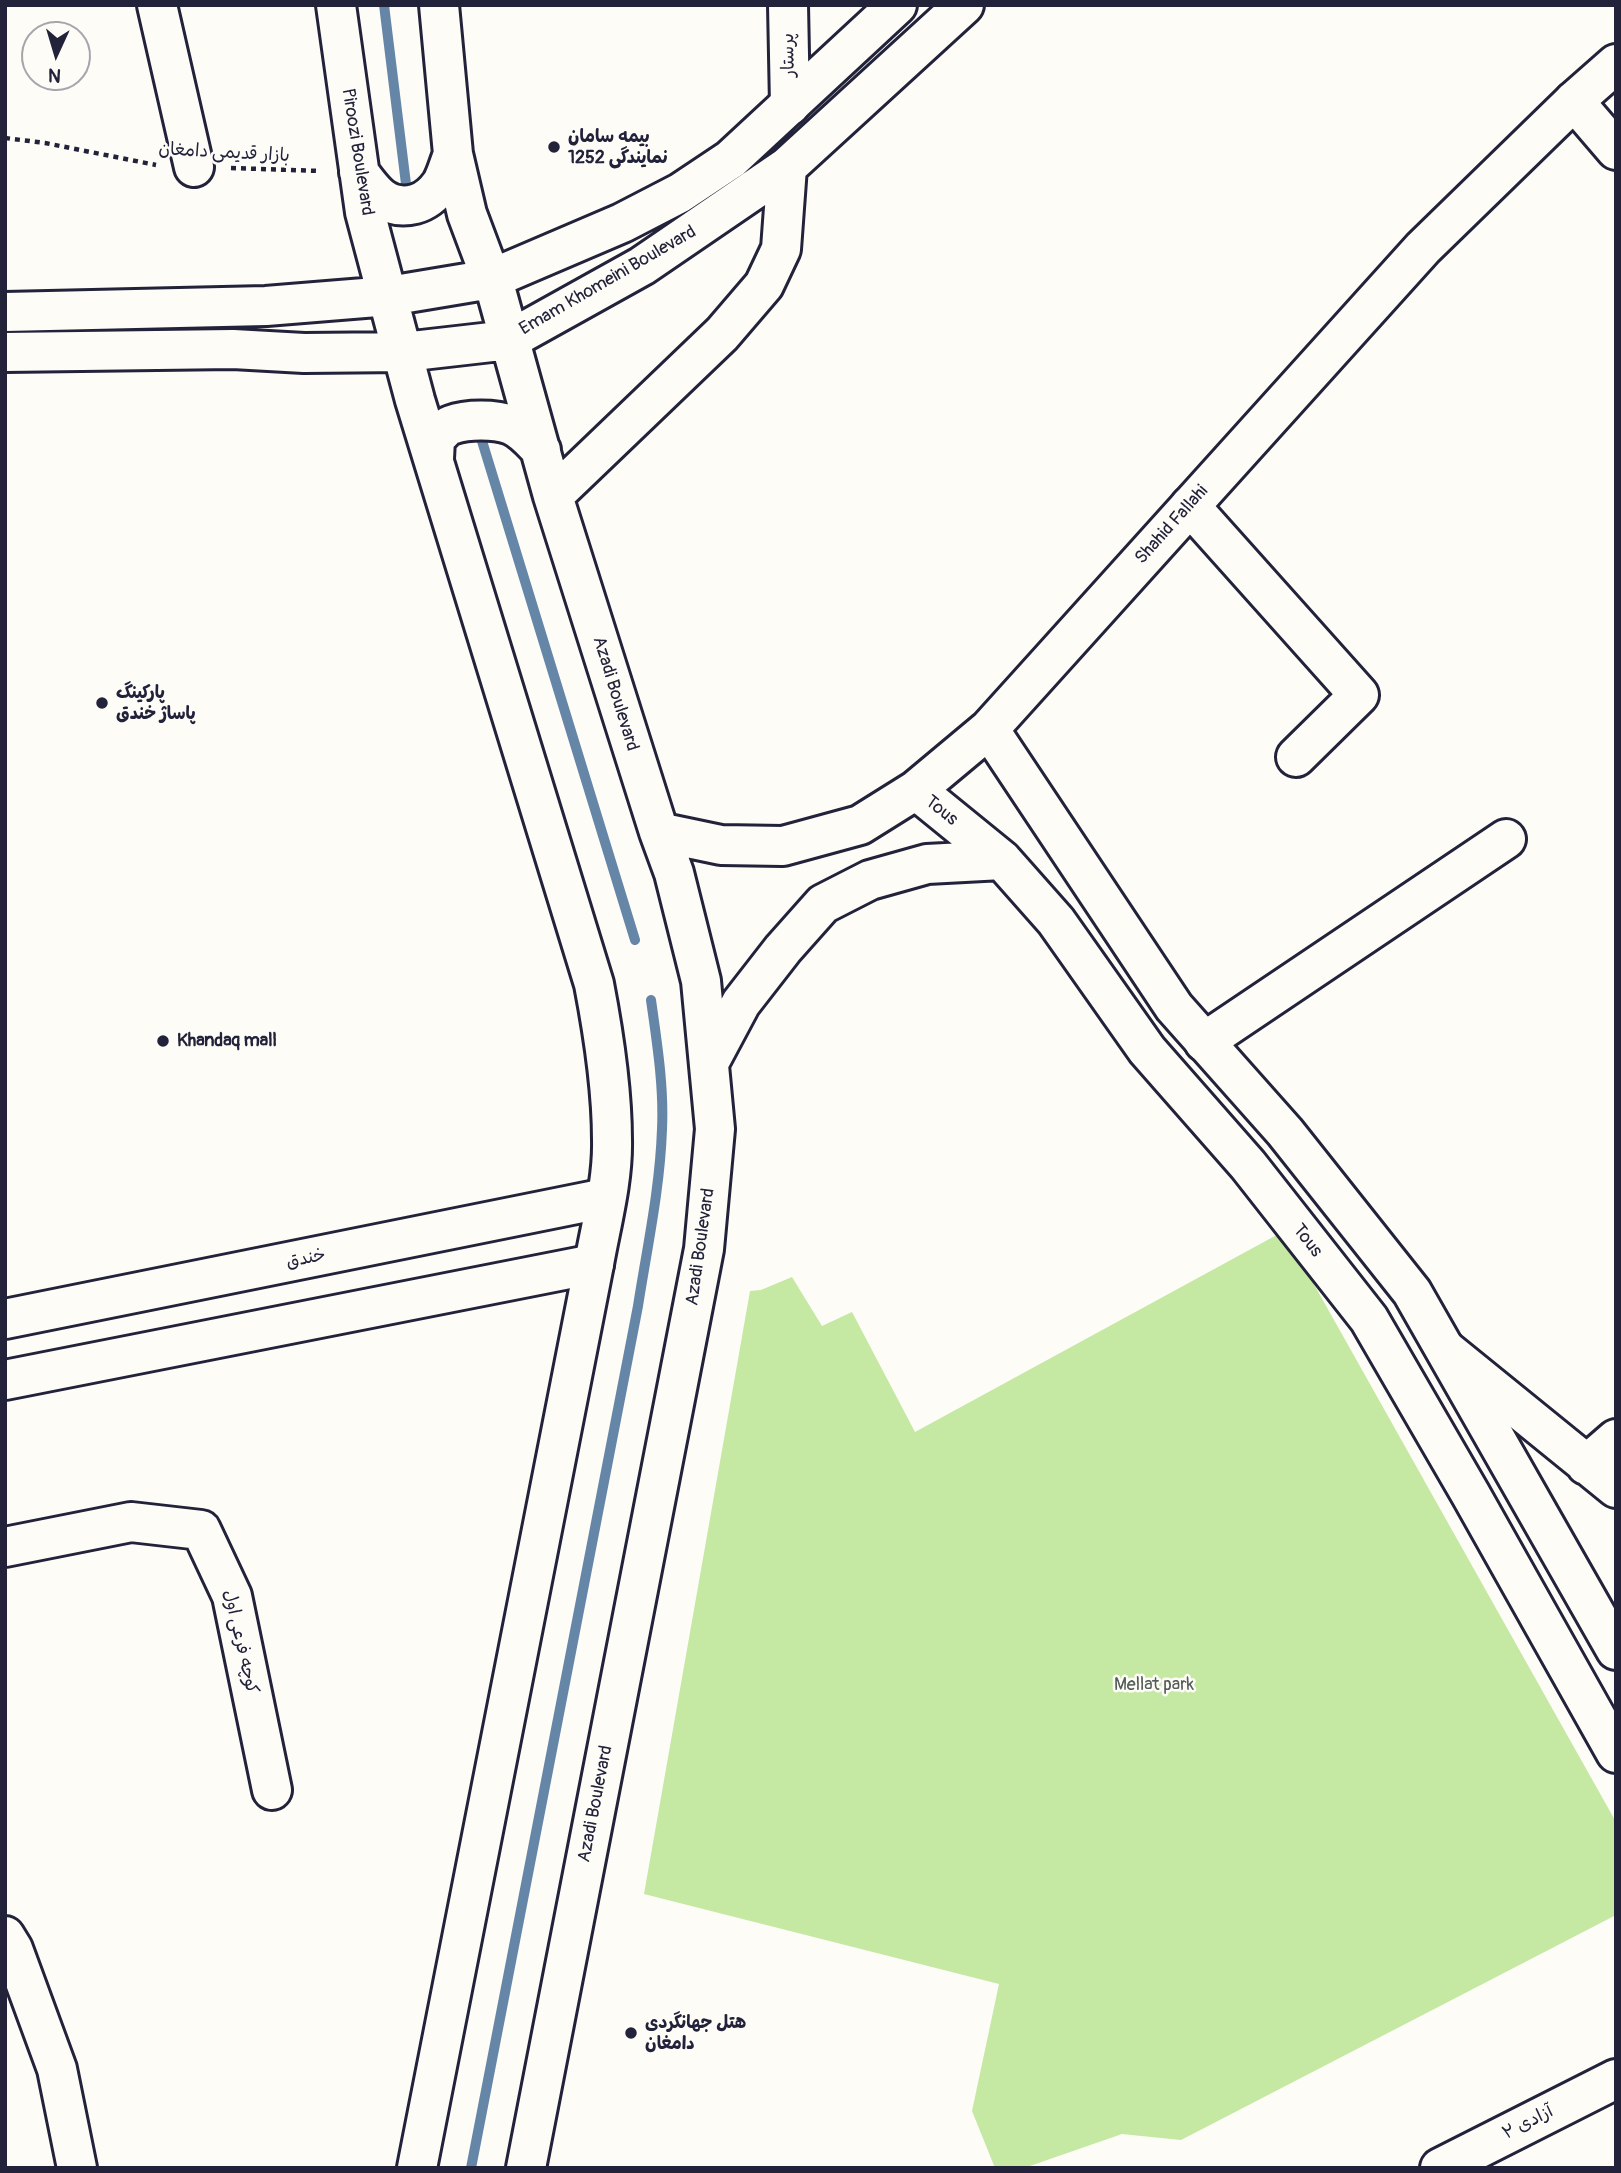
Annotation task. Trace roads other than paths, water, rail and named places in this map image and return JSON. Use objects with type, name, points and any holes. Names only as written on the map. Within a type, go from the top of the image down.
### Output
[{"type":"street","points":[[157,5],[194,167]]},
{"type":"street","name":"Piroozi Boulevard","points":[[336,5],[365,212],[404,352]]},
{"type":"street","points":[[439,5],[453,154],[467,214],[491,279]]},
{"type":"street","name":"پرستار","points":[[788,5],[790,106]]},
{"type":"street","points":[[5,312],[253,306],[389,296],[491,279],[622,223],[680,193],[731,159],[897,5]]},
{"type":"street","name":"Emam Khomeini Boulevard","points":[[5,352],[233,349],[304,353],[404,352],[509,340],[642,266],[787,167],[964,5]]},
{"type":"street","name":"Shahid Fallahi","points":[[659,832],[721,845],[783,846],[860,825],[916,790],[989,729],[1423,248],[1574,101],[1616,64]]},
{"type":"street","points":[[1574,101],[1616,150]]},
{"type":"street","points":[[359,172],[370,188],[385,202],[401,207],[419,203],[432,195],[442,182],[453,154]]},
{"type":"street","points":[[553,496],[722,334],[764,285],[781,249],[787,167]]},
{"type":"street","name":"Azadi Boulevard","points":[[491,279],[553,496],[674,873],[701,981],[715,1129],[704,1249],[526,2168]]},
{"type":"street","points":[[404,352],[415,400],[594,984],[606,1048],[612,1142],[606,1198],[594,1264],[417,2168]]},
{"type":"street","points":[[434,459],[435,439],[448,425],[464,422],[492,421],[512,425],[541,450]]},
{"type":"street","points":[[1190,506],[1359,695],[1296,757]]},
{"type":"street","points":[[989,729],[1174,1007],[1285,1132],[1412,1292],[1616,1650]]},
{"type":"street","name":"Tous","points":[[916,790],[1002,860],[1056,921],[1147,1050],[1248,1166],[1369,1319],[1616,1753]]},
{"type":"street","points":[[1204,1042],[1506,839]]},
{"type":"street","points":[[709,1063],[741,1003],[783,949],[823,904],[870,880],[927,864],[1002,860]]},
{"type":"street","name":"خندق","points":[[5,1319],[606,1198]]},
{"type":"street","points":[[5,1380],[594,1264]]},
{"type":"street","points":[[1444,1348],[1616,1488]]},
{"type":"street","points":[[1515,1471],[1542,1457],[1580,1460],[1616,1439]]},
{"type":"street","name":"کوچه فرعی اول","points":[[5,1548],[131,1522],[201,1530],[232,1596],[272,1790]]},
{"type":"street","points":[[8,1945],[57,2068],[77,2168]]},
{"type":"street","name":"آزادی ۲","points":[[1440,2168],[1616,2079]]},
{"type":"waterway","points":[[384,5],[406,184]]},
{"type":"waterway","points":[[482,441],[635,940]]},
{"type":"waterway","points":[[471,2168],[653,1218],[661,1151],[662,1097],[651,1000]]},
{"type":"place","name":"بیمه سامان نمایندگی 1252","points":[[554,147]]},
{"type":"place","name":"پارکینگ پاساژ خندق","points":[[102,703]]},
{"type":"place","name":"Khandaq mall","points":[[163,1041]]},
{"type":"place","name":"هتل جهانگردى دامغان","points":[[631,2033]]},
{"type":"park label","name":"Mellat park","points":[[1154,1685]]}]
